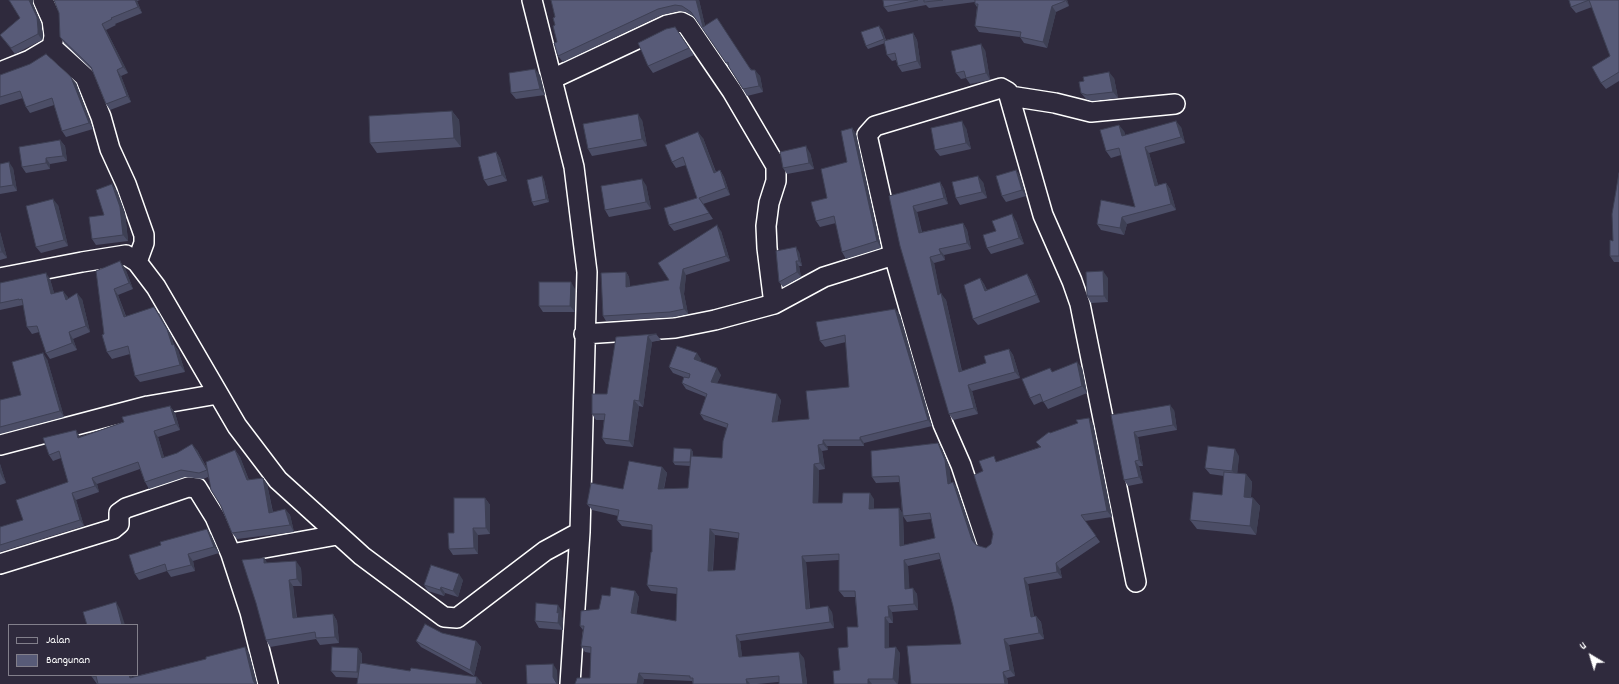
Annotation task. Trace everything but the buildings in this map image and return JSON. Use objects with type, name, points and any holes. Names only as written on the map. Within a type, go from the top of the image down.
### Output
[{"type":"street","points":[[0,72],[30,60],[52,47],[54,36],[52,20],[42,0]]},
{"type":"street","points":[[532,0],[574,167],[587,272],[584,334],[580,532],[570,684]]},
{"type":"street","points":[[552,79],[667,25],[681,22],[687,25],[732,91],[776,166],[776,181],[769,203],[766,226],[766,248],[774,304]]},
{"type":"street","points":[[52,47],[86,77],[101,117],[110,149],[126,184],[144,235],[144,243],[137,262]]},
{"type":"street","points":[[987,543],[961,465],[936,403],[894,255],[868,138],[869,131],[875,126],[1001,88],[1005,89],[1010,96],[1042,216],[1072,281],[1080,304],[1136,582]]},
{"type":"street","points":[[1010,96],[1055,103],[1091,112],[1175,104]]},
{"type":"street","points":[[584,334],[675,328],[715,320],[774,304],[824,276],[894,255]]},
{"type":"street","points":[[0,278],[82,262],[126,256],[137,262],[156,287],[236,426],[278,480],[337,535],[362,556],[444,617],[457,618],[545,551],[580,532]]},
{"type":"street","points":[[0,444],[148,406],[218,394]]},
{"type":"street","points":[[0,564],[113,529],[119,524],[119,513],[126,508],[192,486],[201,491],[215,517],[231,554],[250,612],[268,684]]},
{"type":"street","points":[[231,554],[337,535]]}]
